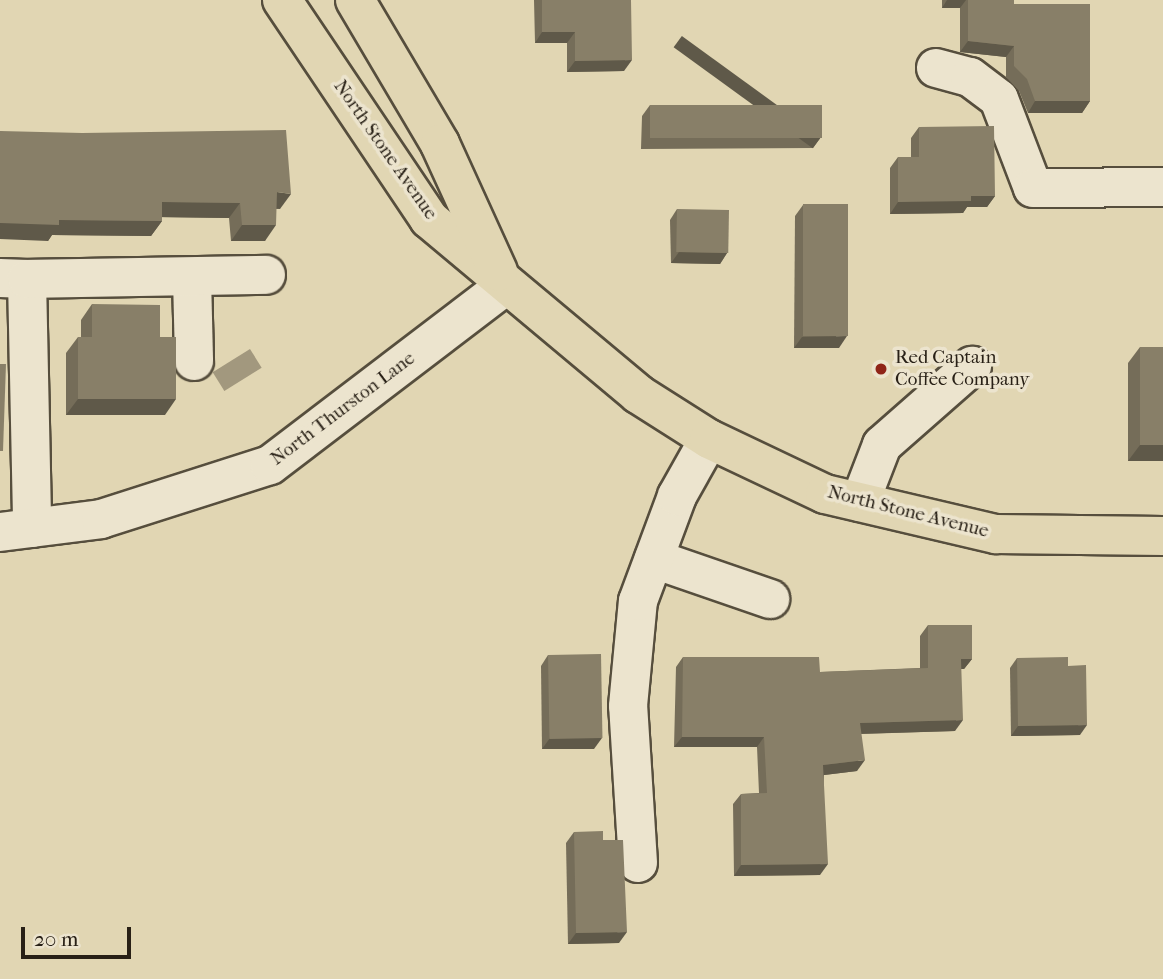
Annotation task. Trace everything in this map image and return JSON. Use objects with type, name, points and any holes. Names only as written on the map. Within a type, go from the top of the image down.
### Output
[{"type":"main road","name":"North Stone Avenue","points":[[282,0],[429,219],[505,286],[638,394],[709,439],[825,494],[996,534],[1163,537]]},
{"type":"main road","name":"North Stone Avenue","points":[[355,0],[440,144],[505,286]]},
{"type":"street","points":[[936,68],[970,77],[999,99],[1033,188],[1163,187]]},
{"type":"street","points":[[16,530],[13,279],[266,275]]},
{"type":"street","points":[[192,276],[194,361]]},
{"type":"street","name":"North Thurston Lane","points":[[16,530],[101,519],[270,466],[505,286]]},
{"type":"street","points":[[860,502],[881,445],[972,366]]},
{"type":"street","points":[[638,863],[628,706],[638,601],[677,496],[709,439]]},
{"type":"street","points":[[654,559],[770,599]]},
{"type":"shaded area","points":[[250,349],[262,368],[224,391],[213,372]]},
{"type":"building","points":[[542,0],[631,0],[632,60],[575,61],[575,32],[542,32]]},
{"type":"building","points":[[968,0],[1014,0],[1014,4],[1090,4],[1090,101],[1035,101],[1027,79],[1014,66],[1014,46],[968,41]]},
{"type":"building","points":[[650,105],[822,105],[822,138],[650,138]]},
{"type":"building","points":[[994,126],[995,196],[971,196],[971,201],[898,202],[898,157],[919,157],[919,127]]},
{"type":"building","points":[[286,130],[291,194],[277,192],[276,225],[242,225],[240,203],[162,202],[162,221],[59,220],[59,225],[0,223],[0,131],[82,133]]},
{"type":"building","points":[[803,204],[848,204],[848,336],[803,336]]},
{"type":"building","points":[[677,209],[729,210],[728,253],[676,252]]},
{"type":"building","points":[[92,304],[160,305],[160,337],[176,337],[176,399],[78,399],[78,337],[92,337]]},
{"type":"building","points":[[1140,347],[1163,347],[1163,445],[1140,445]]},
{"type":"building","points":[[0,364],[6,364],[3,451],[0,451]]},
{"type":"building","points":[[928,625],[972,625],[972,659],[961,659],[963,720],[860,723],[865,760],[823,765],[828,864],[741,865],[741,794],[767,793],[764,737],[682,737],[683,657],[819,657],[820,672],[928,668]]},
{"type":"building","points":[[601,654],[602,738],[549,739],[548,655]]},
{"type":"building","points":[[1068,657],[1068,666],[1086,665],[1087,725],[1018,726],[1017,658]]},
{"type":"building","points":[[603,831],[603,840],[623,840],[627,932],[576,933],[574,832]]},
{"type":"place","name":"Red Captain Coffee Company","points":[[881,369]]}]
